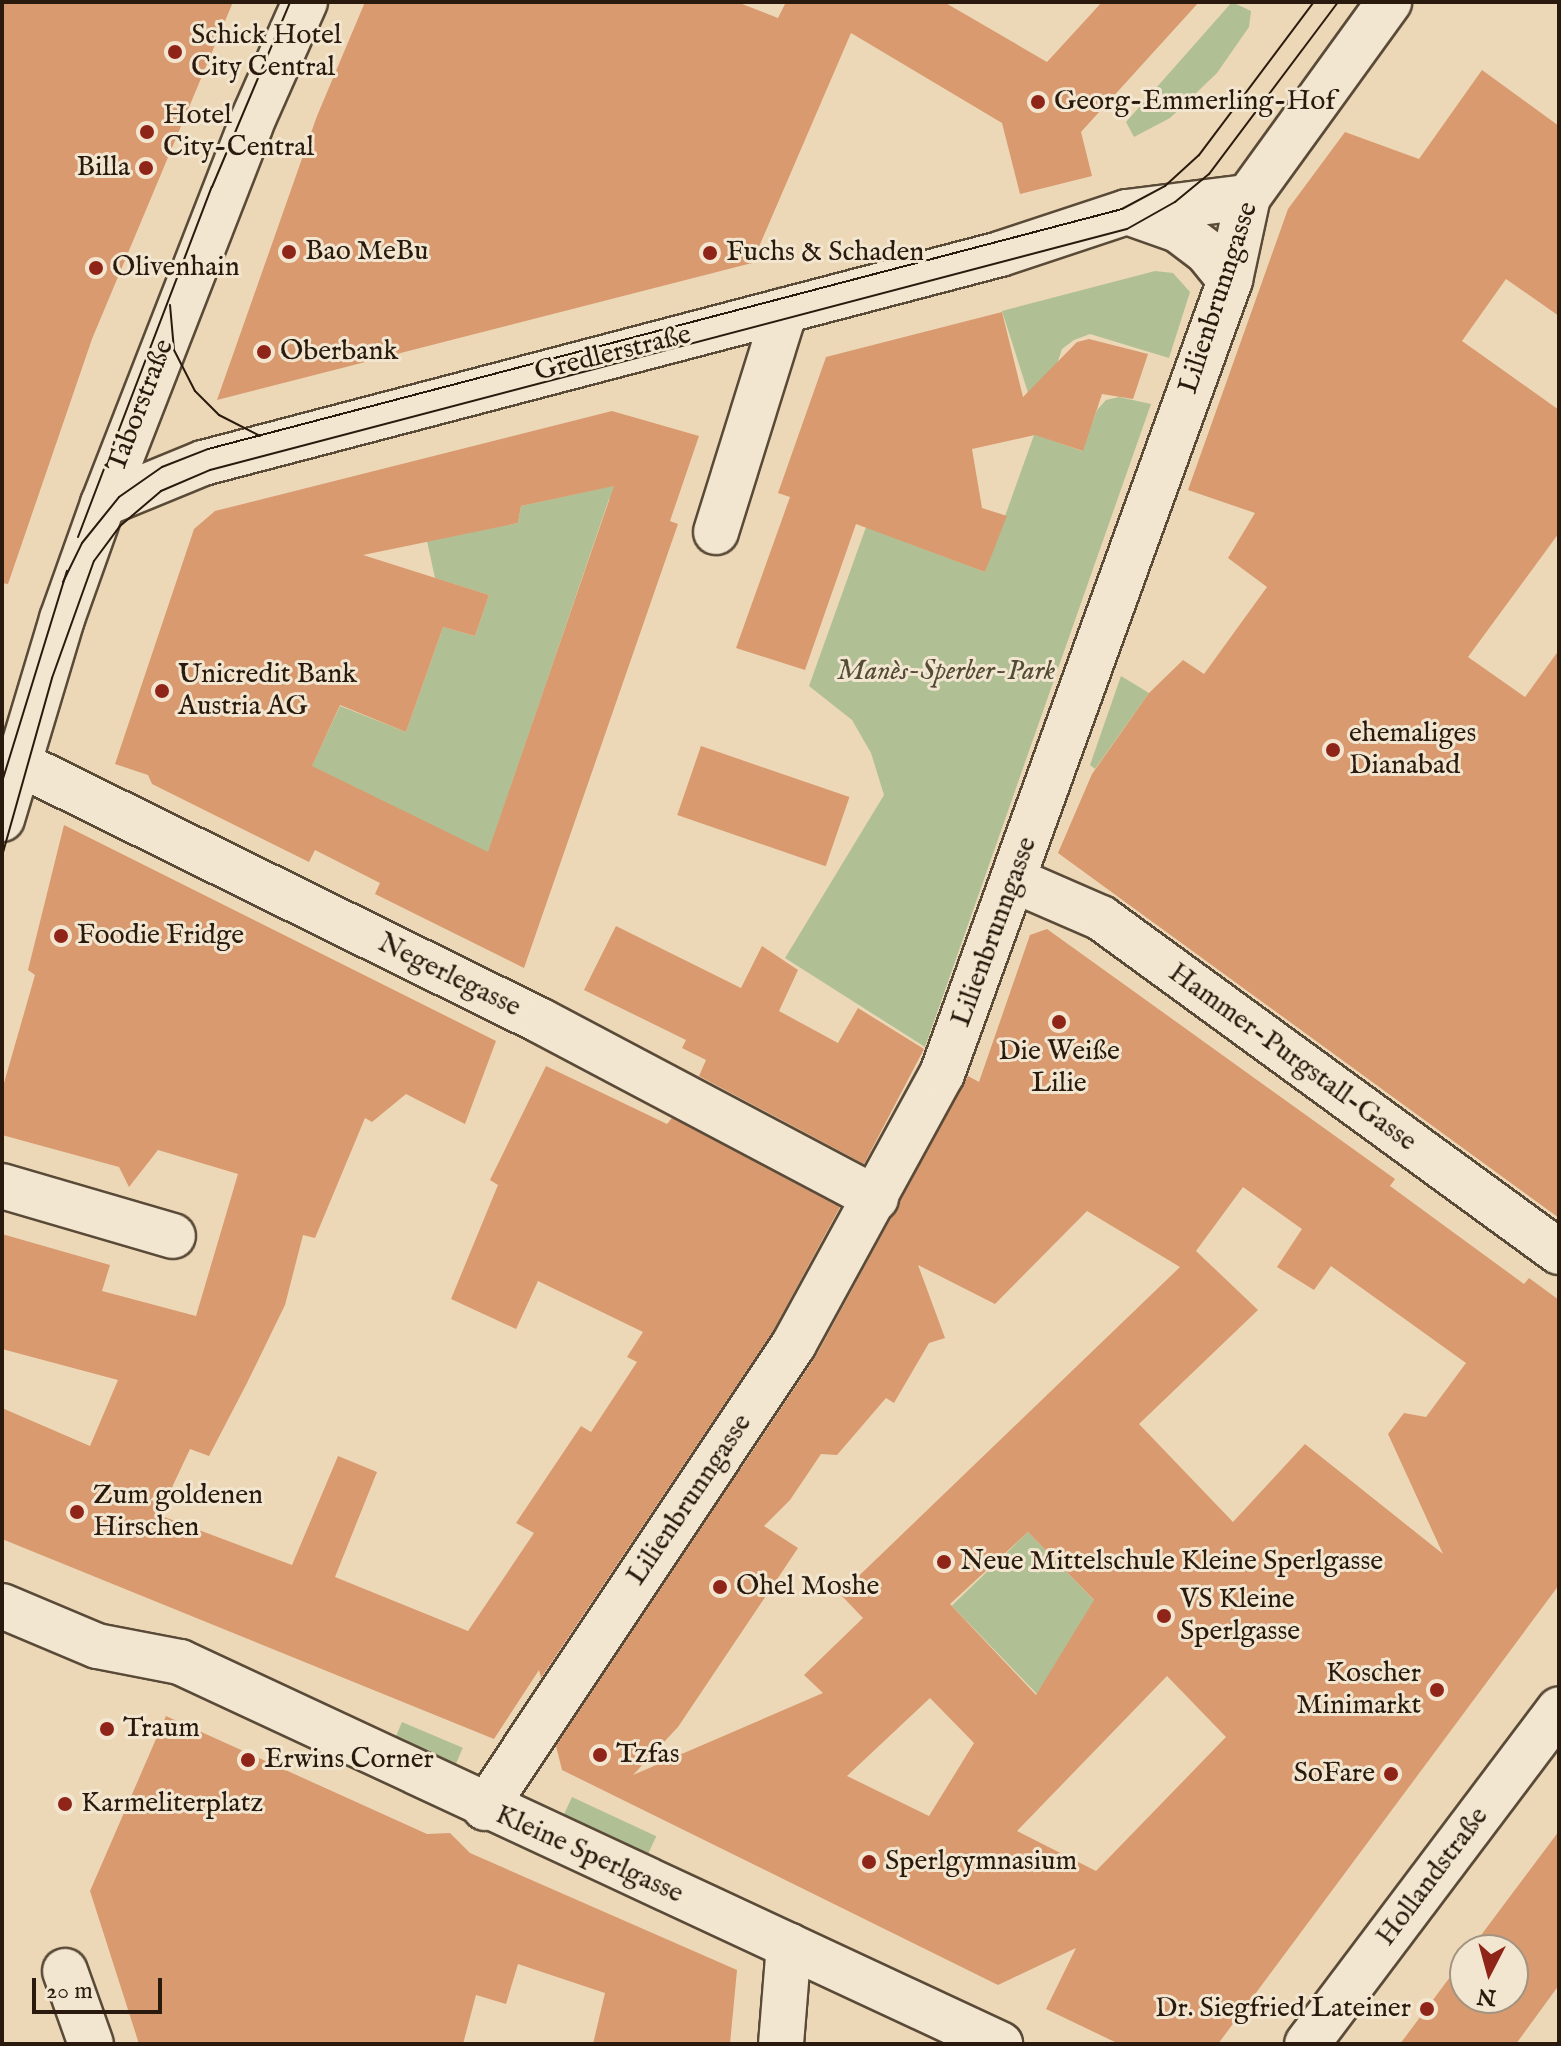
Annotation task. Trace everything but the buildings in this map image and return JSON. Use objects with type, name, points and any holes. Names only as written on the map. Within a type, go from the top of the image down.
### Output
[{"type":"street","name":"Taborstraße","points":[[2,819],[103,504],[250,126],[305,2]]},
{"type":"street","name":"Lilienbrunngasse","points":[[485,1808],[794,1344],[942,1074],[1016,881],[1099,637],[1230,280],[1248,197],[1389,2]]},
{"type":"street","name":"Gredlerstraße","points":[[103,504],[203,463],[1000,254],[1127,212],[1248,197]]},
{"type":"street","points":[[1127,212],[1178,230],[1207,252],[1230,280]]},
{"type":"street","points":[[716,532],[785,310]]},
{"type":"street","name":"Negerlegasse","points":[[18,763],[541,1021],[876,1198]]},
{"type":"street","name":"Hammer-Purgstall-Gasse","points":[[1016,881],[1101,918],[1559,1252]]},
{"type":"street","points":[[2,1186],[173,1236]]},
{"type":"street","name":"Kleine Sperlgasse","points":[[2,1606],[97,1646],[158,1666],[485,1808],[1000,2044]]},
{"type":"street","name":"Hollandstraße","points":[[1307,2044],[1559,1709]]},
{"type":"street","points":[[781,2044],[789,1945]]},
{"type":"street","points":[[65,1971],[91,2044]]},
{"type":"green space","points":[[1232,2],[1251,11],[1249,27],[1217,73],[1170,118],[1134,137],[1126,122]]},
{"type":"green space","name":"Manès-Sperber-Park","points":[[1155,271],[1173,273],[1190,292],[1169,358],[1090,334],[1074,340],[1062,349],[1034,434],[1082,451],[1097,410],[1106,400],[1119,397],[1151,404],[925,1047],[785,958],[884,795],[871,753],[852,720],[809,686],[866,527],[985,572],[1034,435],[1030,399],[1002,311]]},
{"type":"green space","points":[[612,486],[623,488],[609,499],[493,839],[494,872],[306,778],[340,706],[406,732],[443,627],[475,636],[489,595],[435,578],[427,541],[518,523],[521,506]]},
{"type":"green space","points":[[1121,676],[1149,693],[1095,769],[1090,765]]},
{"type":"green space","points":[[1028,1532],[1167,1676],[1091,1750],[952,1606]]},
{"type":"green space","points":[[402,1722],[463,1748],[455,1765],[395,1739]]},
{"type":"green space","points":[[572,1797],[656,1836],[648,1854],[564,1814]]},
{"type":"tram line","points":[[78,537],[212,187],[290,2]]},
{"type":"tram line","points":[[63,582],[82,543],[119,497],[162,467],[208,449],[1122,209],[1165,186],[1199,155],[1314,2]]},
{"type":"tram line","points":[[2,856],[52,678],[94,561],[120,526],[161,491],[210,470],[1127,229],[1175,202],[1209,174],[1338,2]]},
{"type":"tram line","points":[[170,305],[174,350],[195,391],[219,415],[260,436]]},
{"type":"tram line","points":[[2,782],[67,571]]},
{"type":"place","name":"Schick Hotel City Central","points":[[175,52]]},
{"type":"place","name":"Georg-Emmerling-Hof","points":[[1038,102]]},
{"type":"place","name":"Hotel City-Central","points":[[147,132]]},
{"type":"place","name":"Billa","points":[[146,168]]},
{"type":"place","name":"Bao MeBu","points":[[289,252]]},
{"type":"place","name":"Fuchs & Schaden","points":[[710,253]]},
{"type":"place","name":"Olivenhain","points":[[96,268]]},
{"type":"place","name":"Oberbank","points":[[264,352]]},
{"type":"place","name":"Unicredit Bank Austria AG","points":[[162,691]]},
{"type":"place","name":"ehemaliges Dianabad","points":[[1333,750]]},
{"type":"place","name":"Foodie Fridge","points":[[61,936]]},
{"type":"place","name":"Die Weiße Lilie","points":[[1059,1022]]},
{"type":"place","name":"Zum goldenen Hirschen","points":[[77,1512]]},
{"type":"place","name":"Neue Mittelschule Kleine Sperlgasse","points":[[944,1562]]},
{"type":"place","name":"Ohel Moshe","points":[[720,1587]]},
{"type":"place","name":"VS Kleine Sperlgasse","points":[[1164,1616]]},
{"type":"place","name":"Koscher Minimarkt","points":[[1437,1690]]},
{"type":"place","name":"Traum","points":[[107,1729]]},
{"type":"place","name":"Tzfas","points":[[600,1755]]},
{"type":"place","name":"Erwins Corner","points":[[248,1760]]},
{"type":"place","name":"SoFare","points":[[1391,1774]]},
{"type":"place","name":"Karmeliterplatz","points":[[65,1804]]},
{"type":"place","name":"Sperlgymnasium","points":[[869,1862]]},
{"type":"place","name":"Dr. Siegfried Lateiner","points":[[1427,2009]]}]
